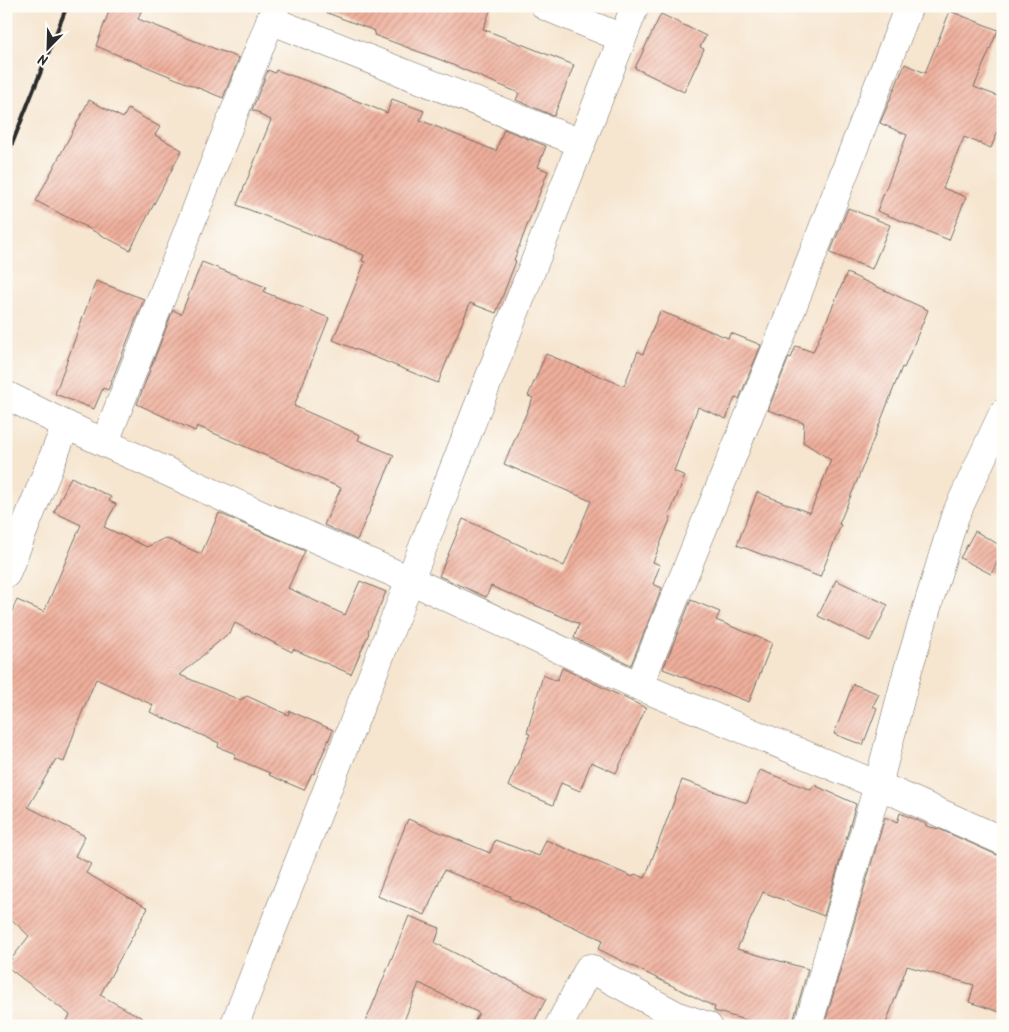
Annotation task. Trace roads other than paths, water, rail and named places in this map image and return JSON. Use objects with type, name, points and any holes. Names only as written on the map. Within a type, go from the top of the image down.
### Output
[{"type":"street","points":[[545,6],[622,38]]},
{"type":"street","points":[[234,1026],[635,6]]},
{"type":"street","points":[[639,686],[780,339],[909,6]]},
{"type":"street","points":[[104,442],[273,13],[581,142]]},
{"type":"street","points":[[6,395],[66,425],[261,515],[410,580],[639,686],[878,785],[1003,841]]},
{"type":"street","points":[[808,1026],[878,785],[906,673],[955,516],[1003,413]]},
{"type":"street","points":[[6,574],[66,425]]},
{"type":"street","points":[[559,1026],[589,968],[678,1016],[708,1026]]},
{"type":"railway","points":[[6,159],[67,6]]}]
